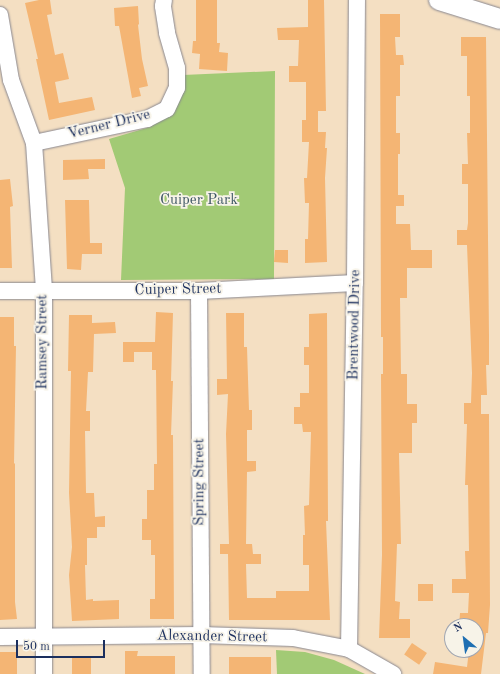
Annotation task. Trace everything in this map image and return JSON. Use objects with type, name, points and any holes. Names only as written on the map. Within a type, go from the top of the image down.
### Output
[{"type":"main road","points":[[439,0],[460,3],[500,19]]},
{"type":"street","name":"Verner Drive","points":[[34,143],[147,119],[167,109],[177,88],[177,74],[167,32],[163,6],[164,0]]},
{"type":"street","name":"Brentwood Drive","points":[[349,649],[355,283],[356,0]]},
{"type":"street","name":"Ramsey Street","points":[[0,15],[11,80],[34,143],[44,291],[44,674]]},
{"type":"street","name":"Cuiper Street","points":[[0,291],[199,291],[355,283]]},
{"type":"street","name":"Spring Street","points":[[199,291],[202,674]]},
{"type":"street","name":"Alexander Street","points":[[0,638],[202,635],[293,638],[349,649],[393,674]]},
{"type":"green space","name":"Cuiper Park","points":[[275,71],[274,279],[121,280],[125,188],[109,139],[150,127],[164,118],[183,75]]},
{"type":"green space","points":[[276,650],[305,652],[334,660],[365,674],[277,674]]},
{"type":"building","points":[[39,0],[50,0],[52,14],[47,15],[55,55],[63,53],[69,79],[55,82],[59,103],[92,97],[95,110],[49,120],[36,59],[38,59],[25,3]]},
{"type":"building","points":[[196,0],[217,0],[217,43],[220,43],[219,52],[228,53],[227,71],[199,69],[200,54],[192,53],[193,41],[196,41]]},
{"type":"building","points":[[308,0],[324,0],[326,111],[318,111],[318,132],[326,132],[325,148],[327,148],[325,178],[327,262],[305,263],[305,239],[308,239],[309,203],[305,203],[304,178],[307,178],[309,142],[302,142],[302,120],[306,120],[306,82],[289,82],[289,66],[298,66],[299,40],[278,40],[277,28],[308,27]]},
{"type":"building","points":[[138,6],[138,25],[142,59],[148,86],[139,88],[141,96],[132,98],[119,26],[115,26],[114,8]]},
{"type":"building","points":[[380,14],[400,14],[400,37],[395,37],[396,55],[403,55],[404,65],[400,65],[400,96],[396,96],[396,133],[400,133],[400,154],[398,154],[398,195],[404,195],[404,206],[396,206],[396,224],[410,224],[411,250],[432,250],[432,268],[407,268],[407,298],[400,298],[401,374],[407,374],[407,404],[417,404],[417,423],[412,423],[412,453],[399,453],[401,544],[397,544],[395,601],[400,602],[399,619],[410,619],[410,638],[379,638],[382,555],[381,374],[383,374],[383,337],[381,337]]},
{"type":"building","points":[[461,37],[486,37],[489,365],[486,365],[487,395],[481,395],[481,414],[489,414],[490,605],[488,633],[486,633],[484,649],[484,618],[460,618],[460,613],[468,613],[469,593],[452,593],[452,579],[466,579],[465,551],[469,551],[468,485],[465,485],[467,424],[464,424],[464,403],[471,403],[472,373],[467,245],[457,245],[457,230],[467,230],[468,223],[468,184],[462,184],[462,164],[468,164],[467,133],[470,133],[470,96],[467,96],[467,56],[461,56]]},
{"type":"building","points":[[105,159],[105,169],[88,169],[89,179],[63,180],[63,160]]},
{"type":"building","points":[[10,179],[13,206],[10,207],[12,268],[0,268],[0,180]]},
{"type":"building","points":[[65,200],[89,200],[90,243],[102,243],[102,254],[82,254],[81,270],[67,269]]},
{"type":"building","points":[[275,250],[288,250],[288,263],[274,262]]},
{"type":"building","points":[[156,312],[173,313],[171,435],[173,435],[174,619],[150,619],[150,599],[155,599],[155,555],[151,555],[151,540],[142,540],[142,519],[147,519],[147,490],[154,490],[154,464],[157,464],[156,370],[152,370],[152,352],[134,352],[134,362],[123,362],[123,342],[155,342]]},
{"type":"building","points":[[226,313],[244,313],[244,347],[247,347],[249,410],[252,410],[252,430],[247,430],[247,461],[256,461],[256,471],[247,472],[246,544],[252,544],[253,554],[261,554],[261,564],[246,564],[247,598],[276,598],[276,591],[309,591],[309,565],[303,565],[303,535],[305,535],[304,506],[309,505],[311,432],[303,432],[302,424],[294,424],[294,407],[300,407],[300,393],[309,393],[309,365],[304,365],[304,347],[309,347],[309,314],[327,313],[328,521],[326,521],[330,620],[229,620],[228,554],[220,554],[220,544],[229,544],[226,434],[228,394],[217,395],[217,379],[227,379]]},
{"type":"building","points":[[69,315],[92,315],[92,323],[115,322],[116,333],[94,334],[93,372],[88,372],[86,411],[90,411],[90,431],[85,431],[86,493],[94,493],[95,517],[105,516],[105,527],[97,527],[97,538],[87,538],[87,565],[85,565],[86,600],[119,600],[119,619],[72,621],[69,575],[72,547],[69,493],[71,371],[68,371]]},
{"type":"building","points":[[0,317],[14,317],[14,346],[16,346],[14,464],[15,463],[15,602],[17,619],[0,620]]},
{"type":"building","points":[[418,584],[433,584],[433,601],[418,601]]},
{"type":"building","points":[[412,643],[427,653],[419,665],[404,655]]},
{"type":"building","points":[[125,651],[138,651],[137,656],[175,656],[175,674],[125,674]]},
{"type":"building","points":[[0,652],[17,652],[17,674],[0,674]]},
{"type":"building","points":[[72,657],[91,657],[91,674],[72,674]]},
{"type":"building","points":[[229,657],[271,657],[271,674],[229,674]]},
{"type":"building","points":[[468,658],[483,658],[481,674],[433,674],[435,662],[467,667]]}]
